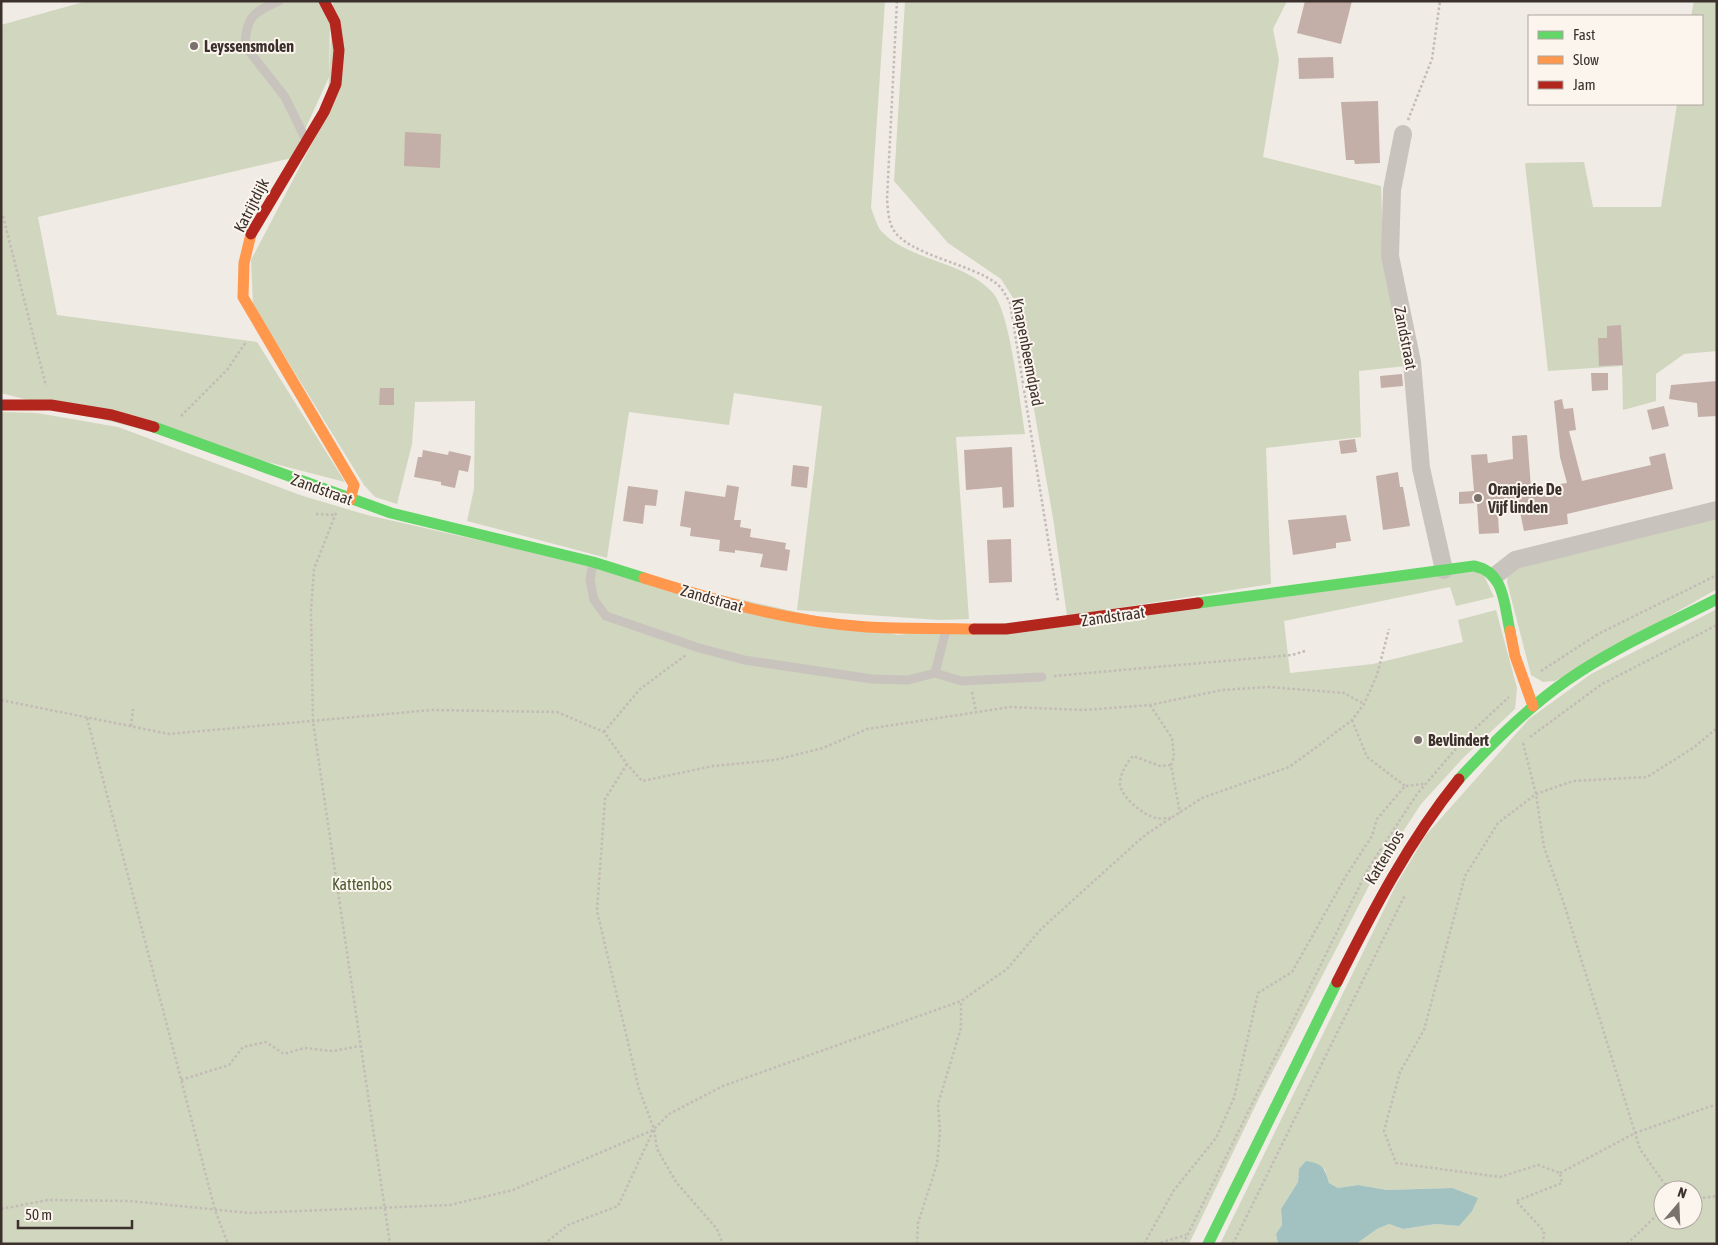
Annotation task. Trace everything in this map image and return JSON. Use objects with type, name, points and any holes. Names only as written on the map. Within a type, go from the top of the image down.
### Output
[{"type":"street","name":"Katrijtdijk","points":[[324,1],[336,22],[339,50],[336,84],[324,112],[251,234],[244,263],[242,298],[354,485],[350,500]]},
{"type":"street","name":"Zandstraat","points":[[1403,134],[1392,190],[1390,256],[1412,362],[1421,468],[1444,570]]},
{"type":"street","name":"Zandstraat","points":[[1,405],[51,405],[112,415],[157,428],[350,500],[391,513],[594,562],[724,603],[788,618],[867,627],[1006,629],[1062,623],[1474,566],[1485,568],[1496,575]]},
{"type":"street","points":[[1533,706],[1515,656],[1505,602],[1496,575],[1515,560],[1717,510]]},
{"type":"street","name":"Kattenbos","points":[[1210,1240],[1398,862],[1428,818],[1469,765],[1533,706],[1603,658],[1717,599]]},
{"type":"lane","points":[[279,1],[260,10],[246,26],[245,46],[285,97],[306,140]]},
{"type":"lane","points":[[594,562],[590,580],[594,600],[606,616],[696,647],[744,660],[872,679],[908,680],[935,674],[961,680],[1042,677]]},
{"type":"lane","points":[[935,674],[947,628]]},
{"type":"path","name":"Knapenbeemdpad","points":[[897,1],[887,199],[889,220],[894,230],[913,246],[973,271],[996,284],[1010,303],[1062,623]]},
{"type":"path","points":[[1403,134],[1432,59],[1440,1]]},
{"type":"path","points":[[3,216],[51,405]]},
{"type":"path","points":[[157,428],[185,413],[227,370],[242,350],[256,323]]},
{"type":"path","points":[[350,500],[334,515],[314,569],[311,610],[313,722],[390,1244]]},
{"type":"path","points":[[316,514],[334,515]]},
{"type":"path","points":[[1517,749],[1602,684],[1717,625]]},
{"type":"path","points":[[544,1244],[568,1225],[618,1206],[654,1129],[669,1114],[722,1086],[961,1001],[1007,969],[1041,929],[1145,835],[1202,798],[1289,767],[1352,720],[1364,704],[1377,674],[1389,629]]},
{"type":"path","points":[[604,732],[640,689],[696,647]]},
{"type":"path","points":[[1042,677],[1292,655],[1305,651]]},
{"type":"path","points":[[971,680],[976,712]]},
{"type":"path","points":[[1,700],[169,734],[431,710],[557,712],[604,732],[626,764],[642,781],[713,766],[775,760],[822,748],[867,730],[1010,707],[1084,710],[1150,705],[1222,690],[1269,686],[1344,693],[1364,704]]},
{"type":"path","points":[[1150,705],[1172,738],[1174,757],[1171,765],[1180,814]]},
{"type":"path","points":[[130,726],[133,710]]},
{"type":"path","points":[[87,718],[215,1210],[228,1244]]},
{"type":"path","points":[[1352,720],[1367,757],[1405,786],[1425,784]]},
{"type":"path","points":[[1717,728],[1693,748],[1647,777],[1573,781],[1536,794],[1498,823],[1464,876],[1424,1030],[1400,1072],[1384,1131],[1396,1163],[1500,1177],[1538,1165],[1560,1173],[1635,1133],[1717,1104]]},
{"type":"path","points":[[1524,742],[1536,794],[1544,847],[1565,906],[1640,1148],[1662,1180]]},
{"type":"path","points":[[1171,765],[1160,766],[1132,756],[1124,767],[1120,784],[1125,796],[1141,810],[1155,818],[1173,818]]},
{"type":"path","points":[[626,764],[606,799],[597,911],[639,1089],[654,1129],[658,1149],[676,1182],[717,1229],[723,1244]]},
{"type":"path","points":[[1144,1244],[1174,1190],[1216,1138],[1234,1098],[1258,993],[1292,972],[1346,876],[1372,836],[1378,819],[1405,786]]},
{"type":"path","points":[[1233,1244],[1408,889]]},
{"type":"path","points":[[917,1244],[918,1223],[937,1164],[940,1132],[938,1104],[961,1028],[961,1001]]},
{"type":"path","points":[[181,1080],[229,1065],[244,1047],[266,1042],[284,1054],[304,1048],[333,1051],[360,1046]]},
{"type":"path","points":[[1,1209],[48,1200],[130,1201],[250,1214],[385,1209],[450,1204],[513,1190],[654,1129]]},
{"type":"path","points":[[1543,1244],[1544,1231],[1516,1200],[1562,1183],[1560,1173]]},
{"type":"path","points":[[1703,1198],[1717,1196]]},
{"type":"path","points":[[1627,1244],[1653,1219]]},
{"type":"path","points":[[1156,1244],[1187,1235],[1210,1240]]},
{"type":"green space","points":[[87,1],[317,1],[330,18],[329,77],[292,158],[38,217],[57,315],[257,342],[345,482],[1,393],[1,25]]},
{"type":"green space","points":[[333,1],[885,1],[871,208],[880,230],[894,242],[908,250],[968,274],[993,293],[999,303],[1009,338],[1025,434],[956,437],[969,619],[939,620],[797,610],[822,406],[734,393],[729,425],[629,412],[607,558],[467,521],[474,489],[475,401],[415,402],[412,444],[397,504],[375,497],[364,485],[253,305],[251,260],[327,115]]},
{"type":"green space","points":[[905,1],[1287,1],[1273,29],[1279,60],[1263,157],[1381,186],[1384,266],[1406,366],[1359,371],[1361,437],[1266,448],[1271,584],[1067,616],[1053,518],[1015,301],[1001,279],[948,243],[894,181]]},
{"type":"green space","points":[[1694,1],[1717,1],[1717,351],[1684,354],[1656,374],[1656,401],[1623,410],[1622,366],[1548,371],[1525,163],[1584,162],[1593,207],[1661,207],[1677,105],[1703,105],[1703,15],[1691,15]]},
{"type":"green space","name":"Kattenbos","points":[[1,412],[37,413],[118,427],[303,496],[367,515],[898,635],[1482,571],[1494,597],[1456,606],[1450,587],[1284,621],[1290,673],[1373,664],[1463,642],[1458,620],[1496,610],[1517,688],[1515,709],[1464,757],[1421,804],[1374,876],[1261,1094],[1189,1244],[1,1244]]},
{"type":"green space","points":[[1717,517],[1717,589],[1555,681],[1543,682],[1531,675],[1507,582],[1509,567]]},
{"type":"green space","points":[[1717,609],[1717,1244],[1356,1244],[1377,1229],[1389,1224],[1403,1229],[1436,1224],[1459,1226],[1452,1188],[1387,1190],[1358,1185],[1338,1188],[1329,1183],[1325,1169],[1298,1176],[1298,1182],[1281,1209],[1282,1225],[1276,1234],[1278,1244],[1220,1244],[1396,885],[1426,835],[1529,719],[1591,674]]},
{"type":"water","points":[[1306,1161],[1316,1163],[1322,1167],[1329,1183],[1338,1188],[1358,1185],[1387,1190],[1452,1188],[1478,1198],[1472,1211],[1459,1226],[1436,1224],[1403,1229],[1389,1224],[1377,1229],[1356,1244],[1278,1244],[1276,1234],[1282,1225],[1281,1209],[1298,1182],[1299,1169]]},
{"type":"building","points":[[1305,1],[1352,1],[1341,44],[1297,33]]},
{"type":"building","points":[[1333,57],[1334,78],[1299,79],[1298,58]]},
{"type":"building","points":[[1378,101],[1380,163],[1355,164],[1354,160],[1346,160],[1341,102]]},
{"type":"building","points":[[405,132],[441,134],[440,168],[404,166]]},
{"type":"building","points":[[1621,325],[1623,365],[1599,366],[1598,338],[1607,338],[1607,326]]},
{"type":"building","points":[[1591,373],[1608,373],[1608,390],[1592,391]]},
{"type":"building","points":[[1402,374],[1403,386],[1381,388],[1380,376]]},
{"type":"building","points":[[1717,381],[1717,416],[1698,417],[1697,403],[1669,399],[1671,385]]},
{"type":"building","points":[[380,388],[394,388],[394,405],[379,405]]},
{"type":"building","points":[[1562,399],[1564,409],[1573,408],[1576,430],[1569,431],[1582,481],[1651,465],[1649,457],[1665,453],[1673,489],[1567,514],[1568,524],[1524,531],[1520,512],[1498,515],[1499,533],[1479,534],[1477,503],[1459,504],[1459,492],[1474,491],[1471,455],[1487,454],[1488,463],[1513,459],[1512,436],[1527,435],[1531,488],[1567,483],[1560,457],[1554,401]]},
{"type":"building","points":[[1664,406],[1669,426],[1652,430],[1647,410]]},
{"type":"building","points":[[1355,439],[1357,452],[1341,454],[1339,441]]},
{"type":"building","points":[[1012,447],[1014,507],[1003,508],[1002,487],[966,490],[964,450]]},
{"type":"building","points":[[423,450],[448,455],[449,451],[471,456],[468,472],[459,470],[455,488],[441,485],[441,482],[414,477],[418,457],[422,457]]},
{"type":"building","points":[[793,465],[809,467],[807,488],[791,486]]},
{"type":"building","points":[[1398,472],[1400,487],[1403,487],[1410,526],[1383,530],[1376,476]]},
{"type":"building","points":[[727,485],[739,487],[734,520],[741,520],[740,527],[751,529],[750,537],[786,543],[785,549],[790,550],[787,571],[760,567],[763,554],[735,550],[735,553],[719,551],[720,540],[690,536],[691,528],[680,526],[685,491],[725,497]]},
{"type":"building","points":[[628,486],[658,490],[656,506],[645,505],[643,524],[623,521]]},
{"type":"building","points":[[1346,515],[1351,541],[1336,543],[1336,548],[1293,555],[1288,520]]},
{"type":"building","points":[[1011,539],[1012,582],[989,583],[987,540]]},
{"type":"traffic: fast","points":[[154,427],[391,513],[593,562],[644,578]]},
{"type":"traffic: fast","points":[[1198,603],[1474,566],[1484,569],[1497,582],[1504,601],[1510,631]]},
{"type":"traffic: fast","points":[[1459,779],[1510,727],[1566,681],[1621,647],[1717,599]]},
{"type":"traffic: fast","points":[[1208,1244],[1337,982]]},
{"type":"traffic: slow","points":[[251,234],[244,263],[243,297],[354,485],[350,500]]},
{"type":"traffic: slow","points":[[644,578],[726,602],[810,620],[867,627],[974,629]]},
{"type":"traffic: slow","points":[[1510,631],[1515,656],[1533,706]]},
{"type":"traffic: jam","points":[[251,234],[324,112],[336,84],[339,50],[335,22],[324,1]]},
{"type":"traffic: jam","points":[[1,405],[51,405],[112,415],[154,427]]},
{"type":"traffic: jam","points":[[974,629],[1006,629],[1198,603]]},
{"type":"traffic: jam","points":[[1337,982],[1378,902],[1408,851],[1459,779]]},
{"type":"place","name":"Leyssensmolen","points":[[194,46]]},
{"type":"place","name":"Oranjerie De Vijf linden","points":[[1478,498]]},
{"type":"place","name":"Bevlindert","points":[[1418,740]]}]
